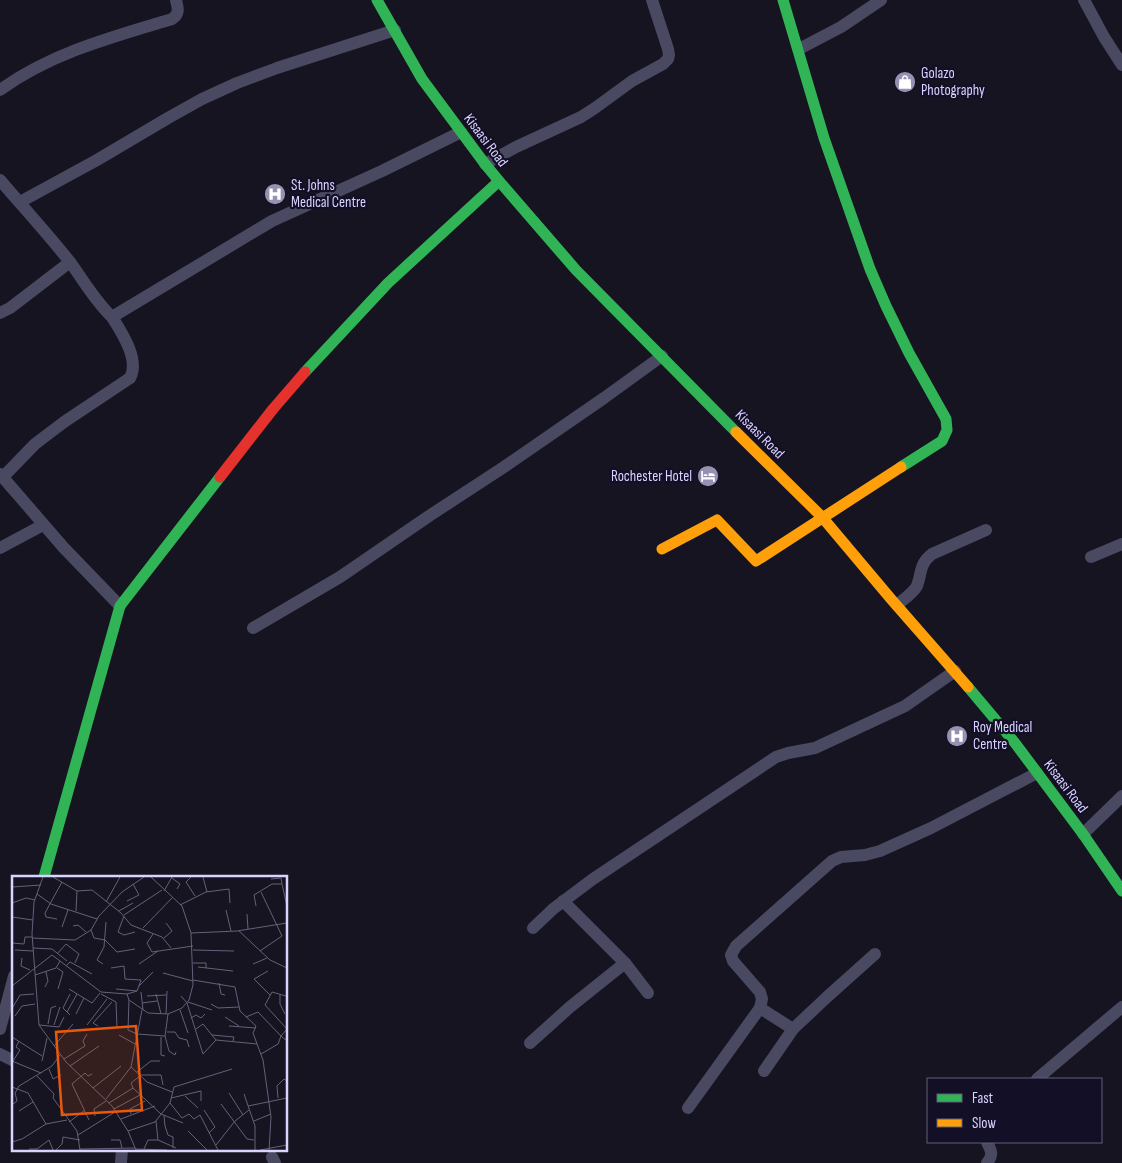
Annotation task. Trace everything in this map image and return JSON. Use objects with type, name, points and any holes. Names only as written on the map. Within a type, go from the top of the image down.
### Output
[{"type":"street","points":[[0,90],[39,66],[74,51],[176,17],[178,13],[176,0]]},
{"type":"street","name":"Kisaasi Road","points":[[377,0],[422,79],[499,181],[576,270],[822,517],[1015,743],[1083,834],[1122,891]]},
{"type":"street","points":[[485,164],[522,144],[581,117],[632,81],[663,64],[670,55],[652,0]]},
{"type":"street","points":[[662,548],[717,520],[756,561],[942,441],[946,436],[946,419],[909,353],[870,269],[824,138],[784,0]]},
{"type":"street","points":[[799,49],[841,27],[881,0]]},
{"type":"street","points":[[1084,0],[1122,65]]},
{"type":"street","points":[[20,202],[202,99],[277,68],[395,30]]},
{"type":"street","points":[[112,317],[272,221],[382,171],[461,132]]},
{"type":"street","points":[[0,180],[70,262],[102,308],[112,317],[129,349],[133,364],[133,373],[130,378],[64,422],[35,444],[3,482],[120,606]]},
{"type":"street","points":[[44,876],[120,606],[274,409],[311,365],[388,283],[499,181]]},
{"type":"street","points":[[0,314],[70,262]]},
{"type":"street","points":[[253,628],[340,577],[504,467],[662,356]]},
{"type":"street","points":[[0,548],[43,525]]},
{"type":"street","points":[[897,605],[916,587],[921,567],[927,558],[986,530]]},
{"type":"street","points":[[1091,556],[1122,544]]},
{"type":"street","points":[[534,928],[563,901],[636,849],[776,757],[815,748],[905,706],[955,671]]},
{"type":"street","points":[[688,1108],[760,1008],[762,999],[760,992],[733,961],[731,955],[736,946],[832,861],[841,857],[865,855],[880,851],[931,828],[1037,773]]},
{"type":"street","points":[[1083,834],[1122,796]]},
{"type":"street","points":[[563,901],[625,963],[648,993]]},
{"type":"street","points":[[764,1071],[793,1029],[875,954]]},
{"type":"street","points":[[530,1043],[570,1007],[625,963]]},
{"type":"street","points":[[0,1029],[12,984]]},
{"type":"street","points":[[1038,1078],[1122,1007]]},
{"type":"street","points":[[760,1008],[793,1029]]},
{"type":"street","points":[[0,1054],[12,1060]]},
{"type":"street","points":[[987,1143],[991,1151],[991,1157],[987,1163]]},
{"type":"street","points":[[121,1163],[122,1150]]},
{"type":"traffic: fast","points":[[377,0],[422,79],[499,181],[576,270],[736,432]]},
{"type":"traffic: fast","points":[[783,0],[824,138],[870,269],[909,353],[946,419],[947,430],[942,441],[901,467]]},
{"type":"traffic: fast","points":[[305,372],[388,283],[499,181]]},
{"type":"traffic: fast","points":[[44,876],[120,606],[220,477]]},
{"type":"traffic: fast","points":[[968,687],[1015,743],[1083,834],[1122,891]]},
{"type":"traffic: slow","points":[[736,432],[822,517],[968,687]]},
{"type":"traffic: slow","points":[[662,549],[717,520],[756,561],[901,467]]},
{"type":"traffic: jam","points":[[220,477],[273,409],[305,372]]},
{"type":"place","name":"Golazo Photography","points":[[905,82]]},
{"type":"place","name":"St. Johns Medical Centre","points":[[275,194]]},
{"type":"place","name":"Rochester Hotel","points":[[708,476]]},
{"type":"place","name":"Roy Medical Centre","points":[[957,736]]}]
